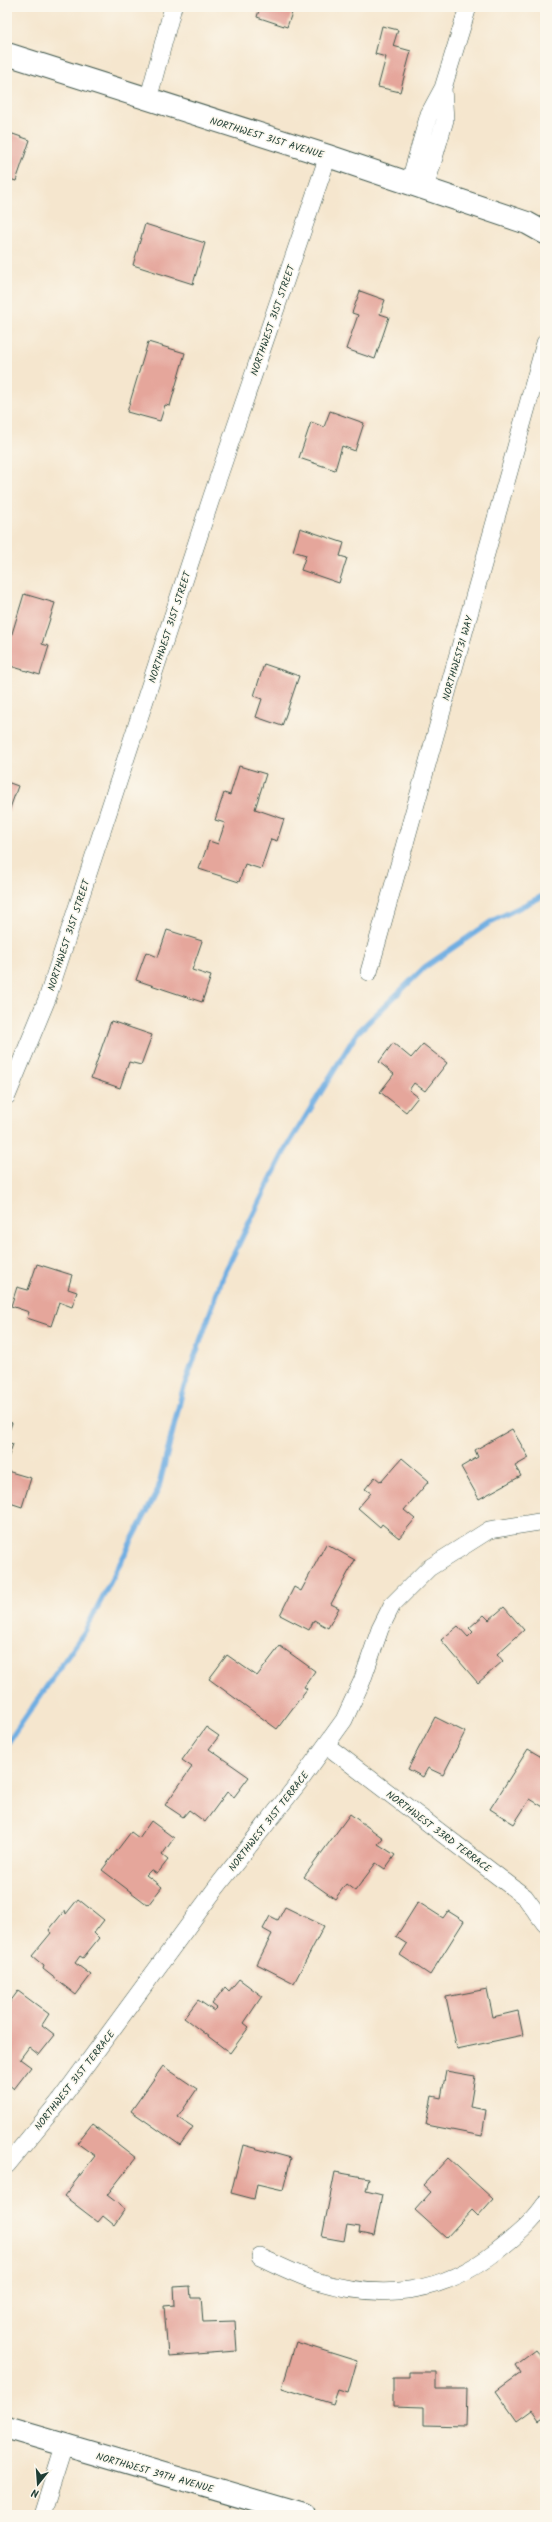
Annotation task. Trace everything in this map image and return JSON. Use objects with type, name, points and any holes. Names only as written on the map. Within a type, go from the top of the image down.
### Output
[{"type":"street","points":[[148,100],[174,7]]},
{"type":"street","points":[[417,186],[429,114],[443,88],[468,7]]},
{"type":"street","name":"NORTHWEST 31ST AVENUE","points":[[7,54],[328,156],[536,228]]},
{"type":"street","name":"NORTHWEST 31ST STREET","points":[[7,1096],[47,999],[209,504],[328,156]]},
{"type":"street","name":"NORTHWEST31 WAY","points":[[369,972],[545,343]]},
{"type":"street","name":"NORTHWEST 31ST TERRACE","points":[[7,2165],[58,2103],[216,1888],[344,1720],[362,1681],[380,1629],[392,1605],[423,1573],[489,1530],[545,1521]]},
{"type":"street","name":"NORTHWEST 33RD TERRACE","points":[[326,1745],[525,1897],[543,1915]]},
{"type":"street","points":[[260,2257],[315,2280],[344,2287],[378,2292],[406,2291],[432,2286],[456,2277],[482,2263],[524,2230],[545,2204]]},
{"type":"street","name":"NORTHWEST 39TH AVENUE","points":[[7,2428],[64,2446],[304,2515]]},
{"type":"street","points":[[42,2515],[64,2446]]},
{"type":"building","points":[[260,7],[294,7],[287,27],[257,17]]},
{"type":"building","points":[[382,26],[398,30],[393,46],[411,51],[400,92],[378,87],[386,57],[375,54]]},
{"type":"building","points":[[7,132],[30,140],[16,181],[7,178]]},
{"type":"building","points":[[145,224],[205,243],[193,284],[133,265]]},
{"type":"building","points":[[360,291],[385,300],[380,314],[389,317],[375,359],[346,349],[358,315],[352,313]]},
{"type":"building","points":[[148,342],[185,353],[170,406],[165,405],[160,421],[127,412]]},
{"type":"building","points":[[330,411],[364,423],[355,451],[342,446],[335,470],[299,458],[311,422],[324,427]]},
{"type":"building","points":[[300,528],[344,543],[340,556],[347,558],[339,583],[301,570],[306,555],[293,551]]},
{"type":"building","points":[[24,594],[55,603],[42,644],[49,646],[40,675],[7,665],[7,650]]},
{"type":"building","points":[[264,664],[299,676],[282,726],[256,717],[262,699],[254,696]]},
{"type":"building","points":[[239,766],[266,774],[255,809],[284,819],[277,841],[271,839],[261,869],[245,864],[239,882],[199,869],[209,841],[218,844],[225,823],[215,820],[224,793],[230,795]]},
{"type":"building","points":[[7,782],[18,786],[9,811],[7,810]]},
{"type":"building","points":[[167,930],[202,941],[192,970],[211,976],[202,1002],[136,980],[146,952],[158,957]]},
{"type":"building","points":[[111,1021],[152,1035],[141,1065],[129,1062],[120,1088],[91,1078]]},
{"type":"building","points":[[393,1043],[411,1058],[423,1044],[447,1063],[425,1091],[414,1083],[409,1090],[418,1097],[406,1112],[380,1092],[394,1074],[379,1062]]},
{"type":"building","points":[[37,1264],[72,1275],[68,1289],[77,1292],[72,1307],[59,1302],[51,1326],[27,1318],[29,1312],[11,1306],[17,1287],[28,1290]]},
{"type":"building","points":[[7,1421],[12,1423],[7,1437]]},
{"type":"building","points":[[512,1429],[529,1458],[515,1466],[521,1476],[479,1499],[461,1467],[478,1457],[475,1450]]},
{"type":"building","points":[[7,1442],[13,1444],[7,1461]]},
{"type":"building","points":[[402,1458],[429,1481],[404,1510],[415,1519],[399,1538],[382,1524],[380,1527],[358,1508],[371,1493],[365,1489],[375,1477],[381,1482]]},
{"type":"building","points":[[7,1471],[31,1478],[22,1507],[7,1502]]},
{"type":"building","points":[[326,1544],[355,1560],[331,1604],[339,1608],[328,1628],[314,1620],[309,1630],[280,1615],[294,1587],[301,1591]]},
{"type":"building","points":[[504,1607],[524,1630],[497,1654],[503,1661],[478,1683],[441,1640],[458,1626],[468,1637],[473,1632],[469,1628],[484,1615],[489,1620]]},
{"type":"building","points":[[280,1646],[315,1671],[304,1687],[307,1689],[277,1729],[209,1679],[227,1655],[257,1676]]},
{"type":"building","points":[[435,1717],[465,1732],[443,1775],[428,1768],[423,1777],[408,1769]]},
{"type":"building","points":[[206,1727],[219,1736],[209,1749],[249,1777],[234,1797],[227,1792],[205,1822],[189,1810],[183,1817],[165,1805],[192,1767],[182,1760]]},
{"type":"building","points":[[528,1749],[545,1759],[545,1808],[530,1799],[514,1824],[490,1809]]},
{"type":"building","points":[[350,1814],[383,1838],[378,1844],[395,1855],[385,1869],[376,1863],[355,1891],[346,1884],[335,1899],[304,1877]]},
{"type":"building","points":[[151,1821],[174,1838],[162,1855],[168,1860],[157,1874],[151,1870],[146,1875],[162,1887],[148,1905],[102,1870],[131,1832],[139,1838]]},
{"type":"building","points":[[78,1899],[104,1920],[94,1933],[99,1938],[83,1958],[80,1956],[75,1963],[91,1975],[76,1995],[43,1969],[44,1966],[32,1956],[51,1933],[49,1930],[65,1910],[66,1914]]},
{"type":"building","points":[[418,1902],[443,1918],[448,1911],[464,1921],[430,1975],[400,1955],[407,1944],[396,1937]]},
{"type":"building","points":[[285,1907],[324,1926],[294,1983],[257,1964],[272,1934],[263,1929],[270,1916],[278,1920]]},
{"type":"building","points":[[239,1979],[262,1996],[244,2023],[249,2027],[230,2053],[184,2018],[198,2000],[214,2011],[217,2008],[212,2004],[225,1987],[229,1991]]},
{"type":"building","points":[[487,1989],[493,2017],[518,2011],[523,2035],[457,2049],[446,1997]]},
{"type":"building","points":[[18,1991],[49,2014],[42,2025],[55,2035],[39,2055],[29,2047],[20,2059],[31,2067],[14,2089],[7,2083],[7,2006]]},
{"type":"building","points":[[163,2066],[197,2089],[178,2117],[193,2127],[180,2145],[131,2111]]},
{"type":"building","points":[[446,2071],[475,2076],[470,2107],[486,2110],[482,2136],[426,2125],[432,2096],[441,2098]]},
{"type":"building","points":[[92,2124],[136,2158],[107,2195],[125,2209],[114,2225],[103,2216],[98,2222],[64,2196],[95,2156],[77,2143]]},
{"type":"building","points":[[243,2145],[291,2158],[283,2190],[257,2184],[254,2199],[231,2193]]},
{"type":"building","points":[[448,2158],[493,2199],[478,2216],[472,2210],[446,2238],[415,2210],[431,2192],[423,2185]]},
{"type":"building","points":[[335,2172],[369,2178],[366,2191],[382,2195],[374,2236],[359,2233],[360,2227],[347,2225],[344,2241],[322,2237]]},
{"type":"building","points":[[190,2286],[191,2298],[201,2298],[203,2322],[235,2321],[237,2351],[168,2356],[164,2306],[175,2305],[174,2287]]},
{"type":"building","points":[[296,2342],[357,2361],[348,2393],[338,2390],[333,2404],[282,2388]]},
{"type":"building","points":[[536,2350],[545,2361],[545,2416],[539,2420],[532,2410],[517,2421],[496,2391],[521,2373],[516,2365]]},
{"type":"building","points":[[409,2372],[436,2372],[436,2389],[467,2389],[466,2426],[424,2425],[424,2407],[393,2406],[393,2378],[409,2378]]},
{"type":"waterway","points":[[7,1744],[85,1631],[158,1490],[182,1393],[223,1276],[284,1152],[357,1033],[425,967],[492,921],[545,895]]}]
